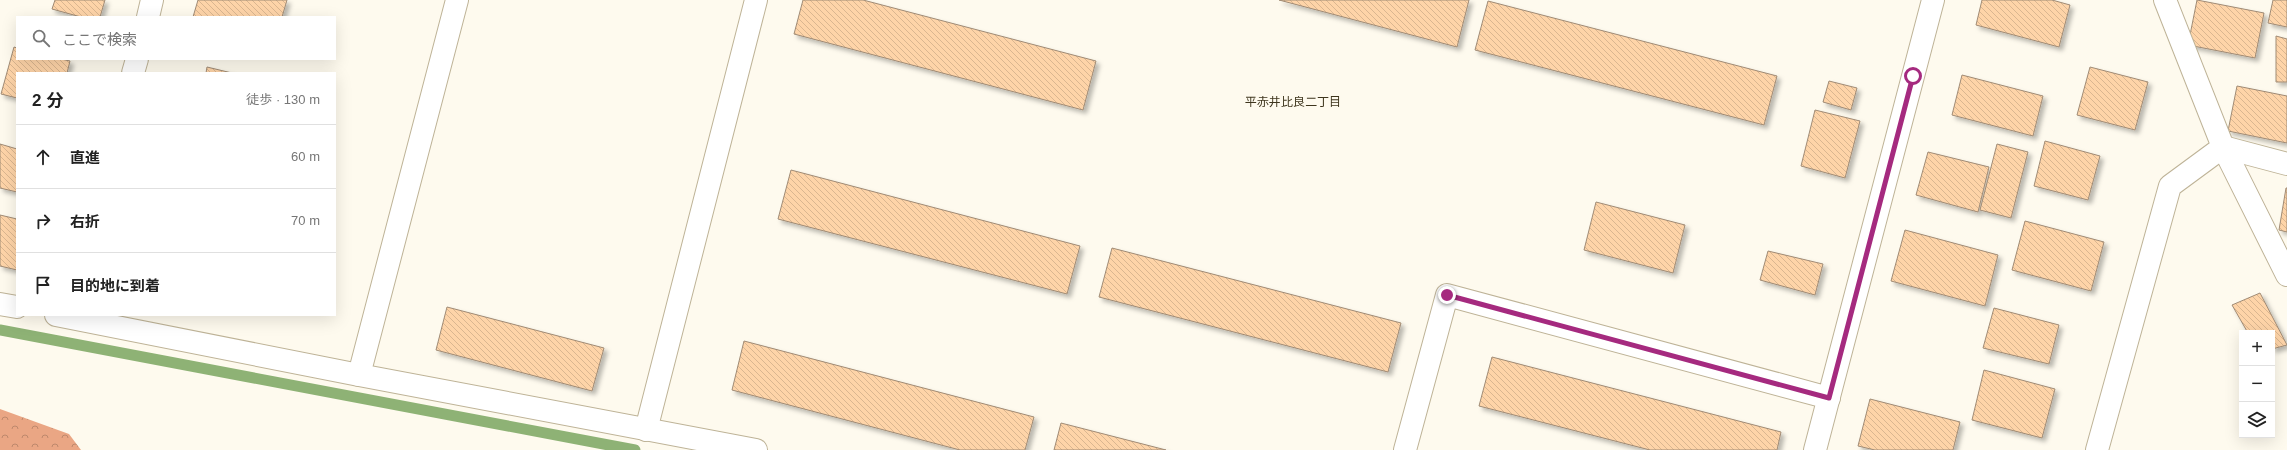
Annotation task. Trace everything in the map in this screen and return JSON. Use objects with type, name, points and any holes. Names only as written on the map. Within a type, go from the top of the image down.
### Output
[{"type":"street","points":[[148,16],[152,0]]},
{"type":"street","points":[[359,375],[457,0]]},
{"type":"street","points":[[646,430],[756,0]]},
{"type":"street","points":[[1815,450],[1933,0]]},
{"type":"street","points":[[2165,0],[2223,147],[2287,275]]},
{"type":"street","points":[[133,72],[137,60]]},
{"type":"street","points":[[2223,147],[2287,164]]},
{"type":"street","points":[[2097,450],[2170,186],[2223,147]]},
{"type":"street","points":[[1405,450],[1447,295],[1829,398]]},
{"type":"street","points":[[0,304],[16,307]]},
{"type":"street","points":[[66,316],[359,375],[756,450]]},
{"type":"green space","points":[[0,409],[69,434],[81,450],[0,450]]},
{"type":"building","points":[[55,0],[105,0],[100,16],[77,16],[52,9]]},
{"type":"building","points":[[198,0],[287,0],[282,16],[193,16]]},
{"type":"building","points":[[803,0],[863,0],[1096,61],[1083,110],[794,34]]},
{"type":"building","points":[[1279,0],[1469,0],[1457,47]]},
{"type":"building","points":[[1982,0],[2052,0],[2070,5],[2059,47],[1976,25]]},
{"type":"building","points":[[2197,0],[2264,13],[2255,58],[2188,45]]},
{"type":"building","points":[[2273,0],[2287,0],[2287,27],[2268,23]]},
{"type":"building","points":[[1488,1],[1777,76],[1764,125],[1475,50]]},
{"type":"building","points":[[2276,36],[2287,39],[2287,82],[2276,82]]},
{"type":"building","points":[[14,47],[16,48],[16,60],[70,61],[67,72],[16,72],[16,98],[1,94]]},
{"type":"building","points":[[207,67],[228,72],[206,72]]},
{"type":"building","points":[[2090,67],[2148,82],[2135,130],[2077,115]]},
{"type":"building","points":[[1962,75],[2043,96],[2033,136],[1952,115]]},
{"type":"building","points":[[1829,81],[1857,88],[1851,110],[1823,102]]},
{"type":"building","points":[[2237,86],[2287,96],[2287,143],[2228,131]]},
{"type":"building","points":[[1815,110],[1860,121],[1845,178],[1801,166]]},
{"type":"building","points":[[2045,141],[2100,156],[2088,200],[2034,186]]},
{"type":"building","points":[[0,144],[16,149],[16,192],[0,188]]},
{"type":"building","points":[[1997,144],[2028,152],[2011,218],[1980,210]]},
{"type":"building","points":[[1928,152],[1989,167],[1978,212],[1916,195]]},
{"type":"building","points":[[791,170],[1080,246],[1067,294],[778,219]]},
{"type":"building","points":[[2287,188],[2287,232],[2279,230]]},
{"type":"building","points":[[1596,202],[1685,225],[1673,273],[1584,250]]},
{"type":"building","points":[[0,215],[16,219],[16,270],[0,266]]},
{"type":"building","points":[[2025,221],[2104,242],[2091,291],[2012,270]]},
{"type":"building","points":[[1905,230],[1998,255],[1985,306],[1891,281]]},
{"type":"building","points":[[1112,248],[1401,323],[1388,372],[1099,297]]},
{"type":"building","points":[[1768,251],[1823,264],[1815,295],[1760,280]]},
{"type":"building","points":[[2260,293],[2287,345],[2275,348],[2275,330],[2246,330],[2232,305]]},
{"type":"building","points":[[447,307],[604,348],[592,391],[436,350]]},
{"type":"building","points":[[1994,308],[2059,325],[2049,364],[1983,348]]},
{"type":"building","points":[[744,341],[1034,417],[1025,450],[960,450],[732,390]]},
{"type":"building","points":[[1492,357],[1781,432],[1777,450],[1650,450],[1479,406]]},
{"type":"building","points":[[1984,370],[2055,389],[2042,438],[1972,420]]},
{"type":"building","points":[[1870,399],[1960,422],[1953,450],[1875,450],[1858,446]]},
{"type":"building","points":[[1061,423],[1166,450],[1054,450]]},
{"type":"waterway","points":[[0,330],[635,450]]},
{"type":"district","name":"平赤井比良二丁目","points":[[1293,102]]},
{"type":"route","points":[[1447,295],[1829,398],[1913,76]]}]
